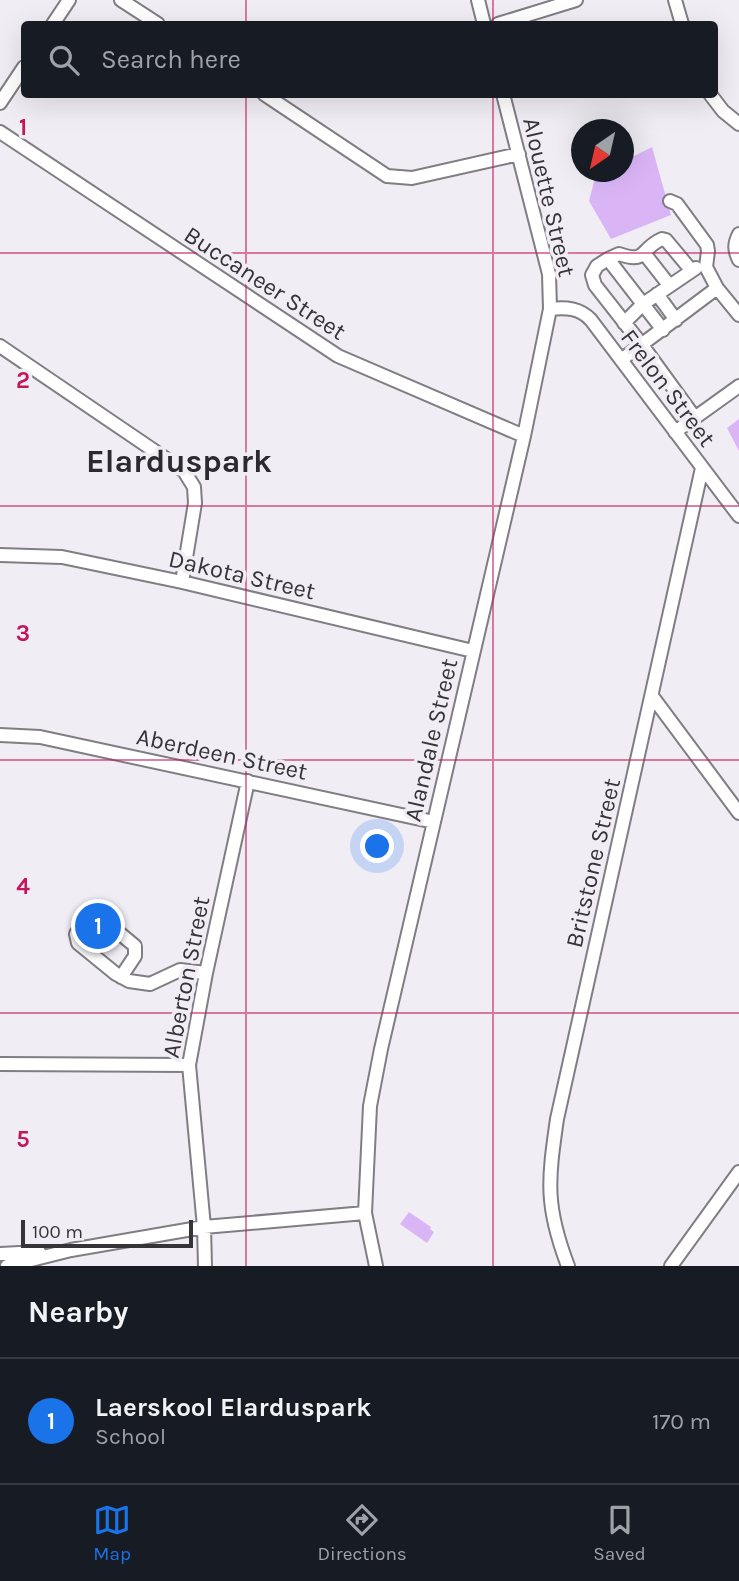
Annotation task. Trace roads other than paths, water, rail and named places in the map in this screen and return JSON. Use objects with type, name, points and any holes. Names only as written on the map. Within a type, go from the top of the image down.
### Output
[{"type":"street","points":[[55,21],[69,0]]},
{"type":"street","points":[[121,0],[153,21]]},
{"type":"street","points":[[478,0],[483,21]]},
{"type":"street","points":[[508,21],[576,0]]},
{"type":"street","points":[[675,0],[681,21]]},
{"type":"street","points":[[0,103],[21,72]]},
{"type":"street","points":[[270,98],[387,176],[412,178],[519,154]]},
{"type":"street","name":"Alouette Street","points":[[504,98],[549,274],[551,309]]},
{"type":"street","points":[[713,98],[723,111],[739,124]]},
{"type":"street","name":"Buccaneer Street","points":[[0,132],[338,356],[524,436]]},
{"type":"street","points":[[670,201],[677,204],[707,245],[705,262],[717,288],[738,313]]},
{"type":"street","points":[[739,234],[735,250],[739,260]]},
{"type":"street","points":[[691,270],[666,240],[660,240],[645,253],[632,259],[619,254],[608,259],[593,271],[593,281],[695,418]]},
{"type":"street","points":[[645,253],[669,285]]},
{"type":"street","points":[[608,259],[663,330]]},
{"type":"street","points":[[624,323],[643,304],[705,262]]},
{"type":"street","points":[[621,360],[717,288]]},
{"type":"street","points":[[657,294],[676,320]]},
{"type":"street","name":"Frelon Street","points":[[551,309],[564,307],[586,315],[739,516]]},
{"type":"street","name":"Alandale Street","points":[[376,1266],[365,1213],[370,1107],[381,1049],[524,436],[551,309]]},
{"type":"street","points":[[0,346],[184,471],[194,487],[195,503],[182,582]]},
{"type":"street","points":[[675,432],[739,386]]},
{"type":"street","name":"Britstone Street","points":[[568,1266],[553,1222],[549,1199],[556,1119],[702,468]]},
{"type":"street","name":"Dakota Street","points":[[0,555],[62,557],[182,582],[473,651]]},
{"type":"street","points":[[652,696],[739,813]]},
{"type":"street","name":"Aberdeen Street","points":[[0,735],[40,737],[434,821]]},
{"type":"street","name":"Alberton Street","points":[[205,1266],[189,1065],[248,781]]},
{"type":"street","points":[[121,977],[135,956],[135,946],[100,917],[89,916],[76,933],[75,939],[121,977],[150,984],[180,970],[206,973]]},
{"type":"street","points":[[0,1064],[189,1065]]},
{"type":"street","points":[[671,1266],[739,1172]]},
{"type":"street","points":[[7,1266],[71,1250],[204,1227],[365,1213]]},
{"type":"street","points":[[0,1254],[71,1250]]},
{"type":"place","name":"Laerskool Elarduspark","points":[[98,926]]},
{"type":"district","name":"Elarduspark","points":[[179,461]]}]
